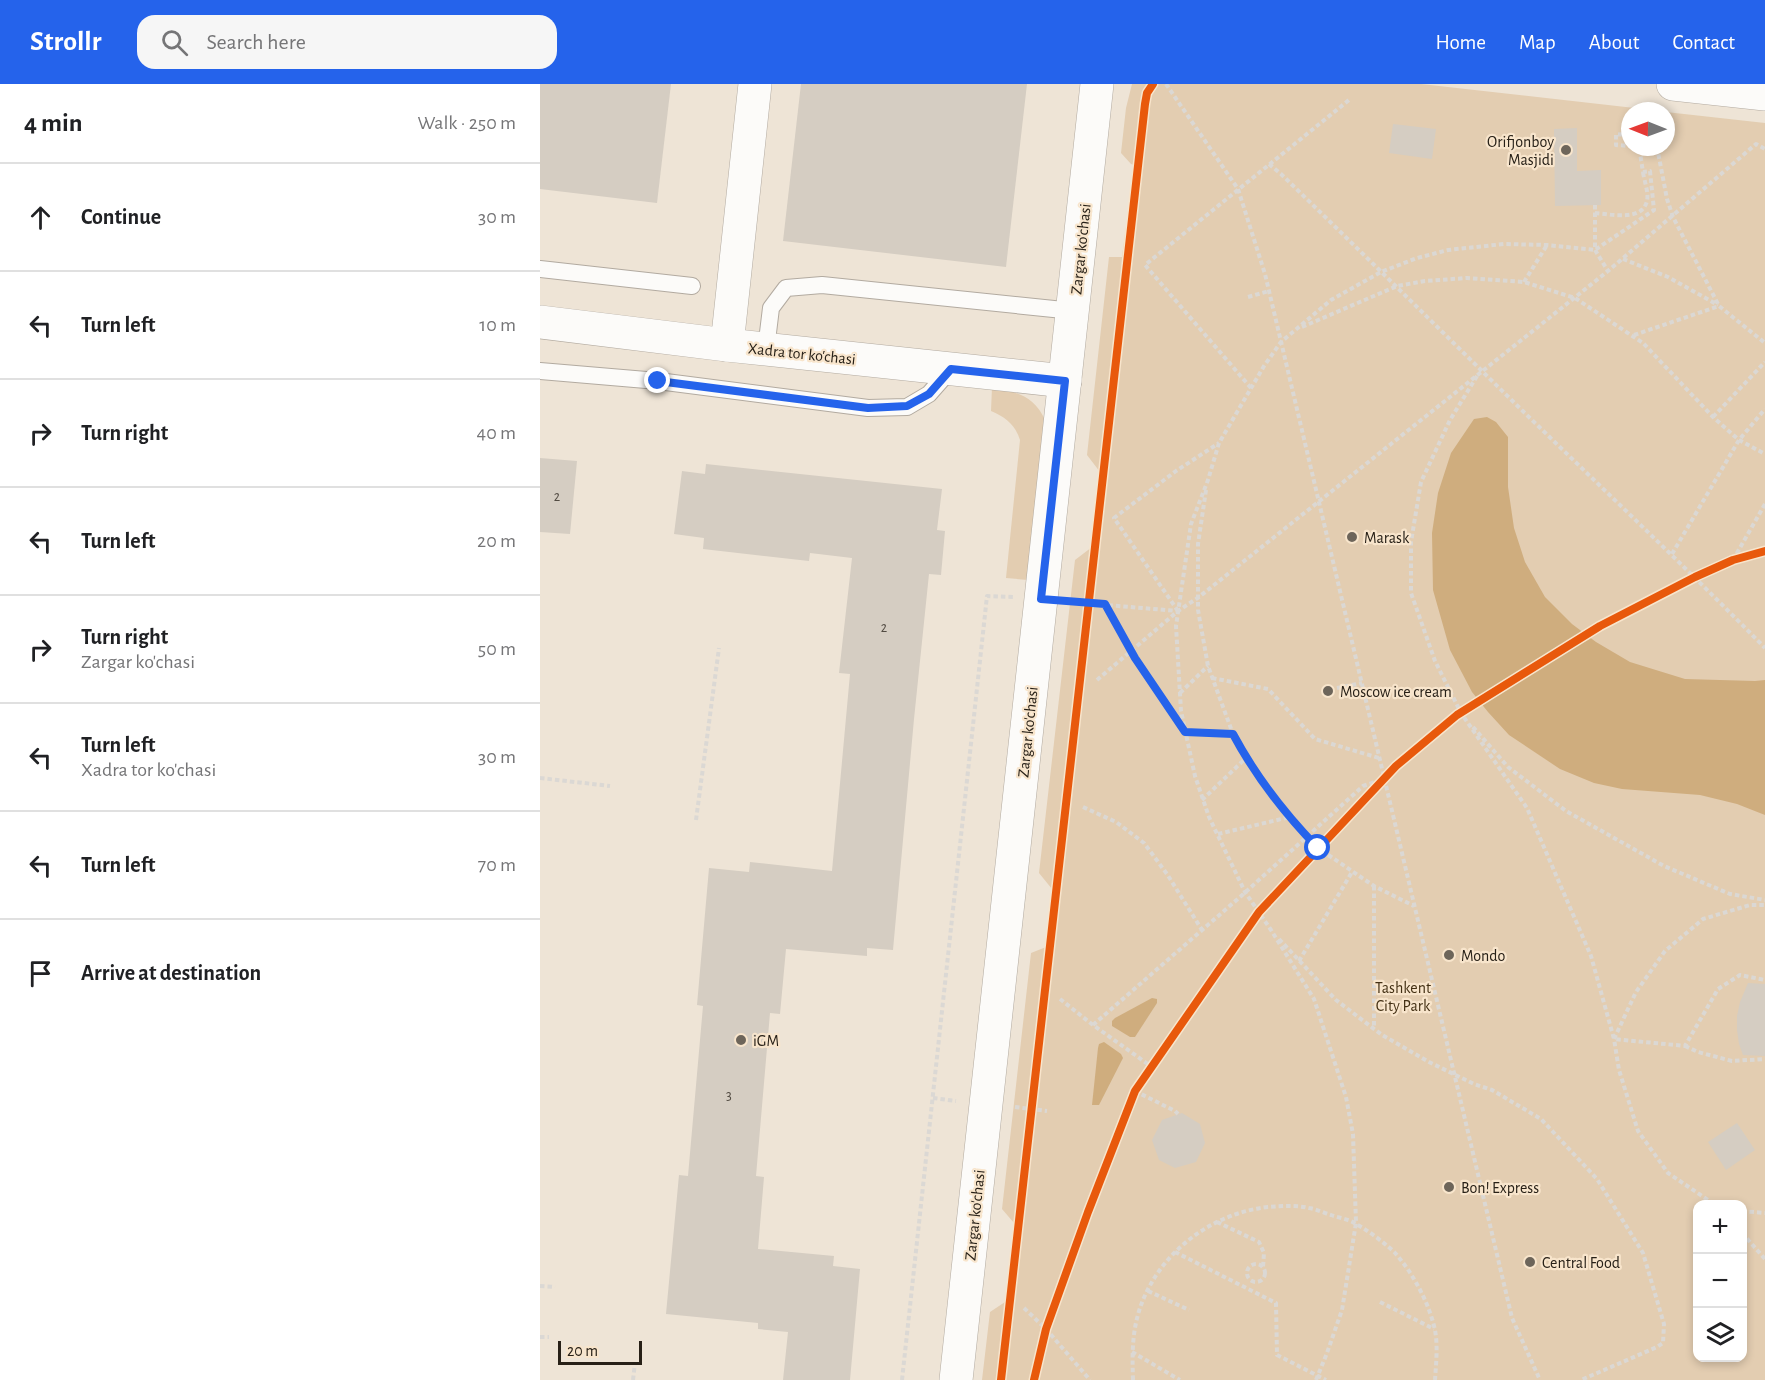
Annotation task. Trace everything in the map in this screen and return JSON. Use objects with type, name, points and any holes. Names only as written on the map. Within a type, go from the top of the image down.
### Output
[{"type":"street","points":[[727,345],[755,84]]},
{"type":"street","name":"Zargar ko'chasi","points":[[956,1380],[1097,84]]},
{"type":"street","points":[[1673,84],[1765,94]]},
{"type":"street","name":"Xadra tor ko'chasi","points":[[540,322],[727,345],[1065,381]]},
{"type":"lane","points":[[540,269],[692,286]]},
{"type":"lane","points":[[766,349],[771,308],[786,288],[822,285],[1073,311]]},
{"type":"lane","points":[[540,371],[658,381],[868,408],[907,406],[929,394],[951,369]]},
{"type":"path","points":[[1166,84],[1238,189],[1265,274],[1379,759],[1387,775],[1414,907],[1512,1318],[1540,1380]]},
{"type":"path","points":[[1251,388],[1145,265],[1349,100]]},
{"type":"path","points":[[1621,134],[1616,134],[1616,144],[1621,145]]},
{"type":"path","points":[[1097,680],[1178,611],[1319,503],[1623,259],[1756,144],[1765,148]]},
{"type":"path","points":[[1595,213],[1633,215],[1642,210],[1647,201],[1640,156]]},
{"type":"path","points":[[1659,156],[1667,200],[1673,217],[1719,306]]},
{"type":"path","points":[[1269,164],[1672,554],[1765,648]]},
{"type":"path","points":[[1581,1380],[1663,1343],[1664,1324],[1643,1252],[1597,1179],[1541,1119],[1492,1090],[1474,1084],[1429,1062],[1382,1035],[1336,1000],[1256,915],[1202,800],[1195,776],[1179,693],[1176,626],[1191,524],[1219,443],[1264,366],[1281,342],[1331,300],[1382,272],[1417,258],[1448,250],[1504,244],[1547,245],[1595,250],[1646,218],[1654,210],[1650,171],[1643,172]]},
{"type":"path","points":[[1595,206],[1595,250],[1608,271]]},
{"type":"path","points":[[1524,282],[1547,245]]},
{"type":"path","points":[[1623,259],[1668,277],[1719,306],[1765,343]]},
{"type":"path","points":[[1295,329],[1397,286],[1467,278],[1524,282],[1575,298],[1633,335],[1713,417],[1739,440],[1765,454]]},
{"type":"path","points":[[1248,297],[1269,291]]},
{"type":"path","points":[[1633,335],[1719,306]]},
{"type":"path","points":[[1713,417],[1765,362]]},
{"type":"path","points":[[1477,376],[1450,420],[1421,482],[1411,542],[1412,593],[1435,662],[1461,712],[1527,808],[1591,956],[1614,1039],[1619,1070],[1638,1131],[1668,1173],[1708,1200]]},
{"type":"path","points":[[1672,554],[1739,440],[1765,409]]},
{"type":"path","points":[[1178,611],[1114,518],[1176,471],[1219,443]]},
{"type":"path","points":[[1208,480],[1198,544],[1199,597],[1197,610],[1211,677],[1233,734],[1266,788],[1318,848],[1374,886],[1414,907]]},
{"type":"path","points":[[1733,560],[1765,504]]},
{"type":"path","points":[[1724,564],[1744,557]]},
{"type":"path","points":[[1684,582],[1705,573]]},
{"type":"path","points":[[1087,615],[1090,591]]},
{"type":"path","points":[[902,1380],[987,596],[1178,611]]},
{"type":"path","points":[[1105,604],[1131,651],[1185,732]]},
{"type":"path","points":[[696,820],[719,648]]},
{"type":"path","points":[[1179,693],[1208,666]]},
{"type":"path","points":[[1211,677],[1268,689],[1315,739],[1379,759]]},
{"type":"path","points":[[1337,688],[1362,683]]},
{"type":"path","points":[[1461,712],[1508,767],[1566,811],[1664,866],[1730,894],[1765,900]]},
{"type":"path","points":[[1185,732],[1233,734]]},
{"type":"path","points":[[1202,800],[1246,758]]},
{"type":"path","points":[[1372,791],[1387,775]]},
{"type":"path","points":[[1093,1025],[1363,786],[1387,775]]},
{"type":"path","points":[[540,778],[610,786]]},
{"type":"path","points":[[1083,807],[1116,822],[1144,843],[1167,874],[1202,930]]},
{"type":"path","points":[[1218,834],[1290,817]]},
{"type":"path","points":[[1310,856],[1326,840]]},
{"type":"path","points":[[1299,961],[1352,872]]},
{"type":"path","points":[[1374,886],[1374,1029]]},
{"type":"path","points":[[1256,915],[1266,904]]},
{"type":"path","points":[[1614,1039],[1636,992],[1665,951],[1703,919],[1750,905],[1765,905]]},
{"type":"path","points":[[1271,930],[1314,999],[1346,1097],[1353,1134],[1356,1223],[1342,1310],[1316,1378]]},
{"type":"path","points":[[1685,1046],[1718,988],[1740,975],[1765,980]]},
{"type":"path","points":[[1060,999],[1152,1067]]},
{"type":"path","points":[[1614,1039],[1685,1046],[1732,1061],[1765,1059]]},
{"type":"path","points":[[1147,1075],[1159,1057]]},
{"type":"path","points":[[1131,1102],[1141,1083]]},
{"type":"path","points":[[1136,1091],[1178,1114]]},
{"type":"path","points":[[1030,1121],[1033,1097]]},
{"type":"path","points":[[1133,1380],[1132,1351],[1136,1323],[1143,1299],[1175,1252],[1189,1239],[1233,1214],[1283,1205],[1308,1207],[1356,1223],[1395,1253],[1423,1294],[1435,1329],[1437,1342],[1435,1380]]},
{"type":"path","points":[[1747,1212],[1765,1213]]},
{"type":"path","points":[[1216,1222],[1259,1242],[1264,1252],[1264,1278],[1260,1282],[1251,1281],[1246,1275],[1252,1264],[1263,1267]]},
{"type":"path","points":[[1747,1238],[1765,1259]]},
{"type":"path","points":[[1175,1252],[1276,1303],[1277,1355],[1316,1378],[1326,1380]]},
{"type":"path","points":[[1247,1288],[1251,1281]]},
{"type":"path","points":[[540,1286],[555,1287]]},
{"type":"path","points":[[1148,1291],[1188,1311]]},
{"type":"path","points":[[1380,1302],[1435,1329]]},
{"type":"path","points":[[1024,1308],[1046,1329],[1090,1380]]},
{"type":"path","points":[[1044,1338],[1050,1318]]},
{"type":"path","points":[[540,1336],[549,1337]]},
{"type":"path","points":[[1132,1351],[1180,1380]]},
{"type":"path","points":[[633,1380],[635,1363]]},
{"type":"green space","name":"Tashkent City Park","points":[[1132,84],[1421,84],[1621,106],[1621,156],[1675,156],[1675,113],[1765,123],[1765,1380],[982,1380],[990,1312],[1005,1302],[1014,1223],[1002,1209],[1031,953],[1046,947],[1052,889],[1039,873],[1075,560],[1092,547],[1100,472],[1087,455],[1109,257],[1122,257],[1134,165],[1121,153],[1126,108]]},
{"type":"green space","points":[[992,387],[1016,393],[1030,400],[1045,420],[1028,580],[1006,578],[1020,440],[1009,422],[991,411]]},
{"type":"shaded area","points":[[1487,417],[1496,422],[1508,437],[1508,487],[1514,528],[1525,562],[1545,597],[1572,624],[1596,642],[1630,662],[1685,679],[1765,680],[1765,815],[1737,804],[1700,795],[1622,789],[1594,783],[1560,769],[1509,735],[1472,692],[1450,650],[1433,590],[1432,533],[1438,493],[1451,453],[1474,419]]},
{"type":"shaded area","points":[[1152,998],[1157,999],[1157,1003],[1135,1037],[1130,1037],[1112,1026],[1115,1018]]},
{"type":"shaded area","points":[[1104,1042],[1123,1058],[1099,1105],[1092,1105],[1098,1048],[1099,1044]]},
{"type":"building","points":[[540,84],[671,84],[657,203],[540,189]]},
{"type":"building","points":[[801,84],[1027,84],[1006,267],[783,241]]},
{"type":"building","points":[[1393,124],[1436,129],[1432,159],[1389,153]]},
{"type":"building","name":"Orifjonboy Masjidi","points":[[1577,128],[1577,171],[1601,170],[1601,205],[1555,206],[1554,129]]},
{"type":"building","points":[[540,458],[577,461],[570,534],[540,532]]},
{"type":"building","points":[[706,464],[942,489],[937,530],[945,531],[941,575],[929,574],[893,950],[867,948],[867,956],[786,949],[780,1014],[770,1013],[756,1176],[764,1177],[758,1249],[834,1256],[833,1266],[860,1269],[850,1380],[783,1380],[788,1332],[758,1329],[758,1323],[666,1314],[679,1175],[688,1176],[703,1006],[697,1005],[709,868],[749,872],[750,862],[832,871],[850,674],[839,673],[852,558],[810,553],[809,561],[703,549],[704,538],[674,534],[682,471],[705,474]]},
{"type":"building","points":[[1748,983],[1765,984],[1765,1056],[1743,1055],[1739,1044],[1737,1016]]},
{"type":"building","points":[[1182,1113],[1200,1124],[1205,1143],[1196,1162],[1175,1168],[1159,1160],[1152,1140],[1162,1120]]},
{"type":"building","points":[[1737,1123],[1755,1150],[1726,1170],[1708,1142]]},
{"type":"cycle path","points":[[1001,1380],[1145,104],[1147,93],[1153,84]]},
{"type":"cycle path","points":[[1034,1380],[1046,1329],[1135,1091],[1259,912],[1396,766],[1457,715],[1600,626],[1695,577],[1733,560],[1765,551]]},
{"type":"place","name":"Orifjonboy Masjidi","points":[[1566,150]]},
{"type":"place","name":"Marask","points":[[1352,537]]},
{"type":"place","name":"Moscow ice cream","points":[[1328,691]]},
{"type":"place","name":"Mondo","points":[[1449,955]]},
{"type":"place","name":"iGM","points":[[741,1040]]},
{"type":"place","name":"Bon! Express","points":[[1449,1187]]},
{"type":"place","name":"Central Food","points":[[1530,1262]]},
{"type":"route","points":[[658,381],[868,408],[907,406],[929,394],[951,369],[1065,381],[1041,599],[1105,604],[1135,658],[1185,732],[1233,734],[1266,788],[1318,848]]}]
